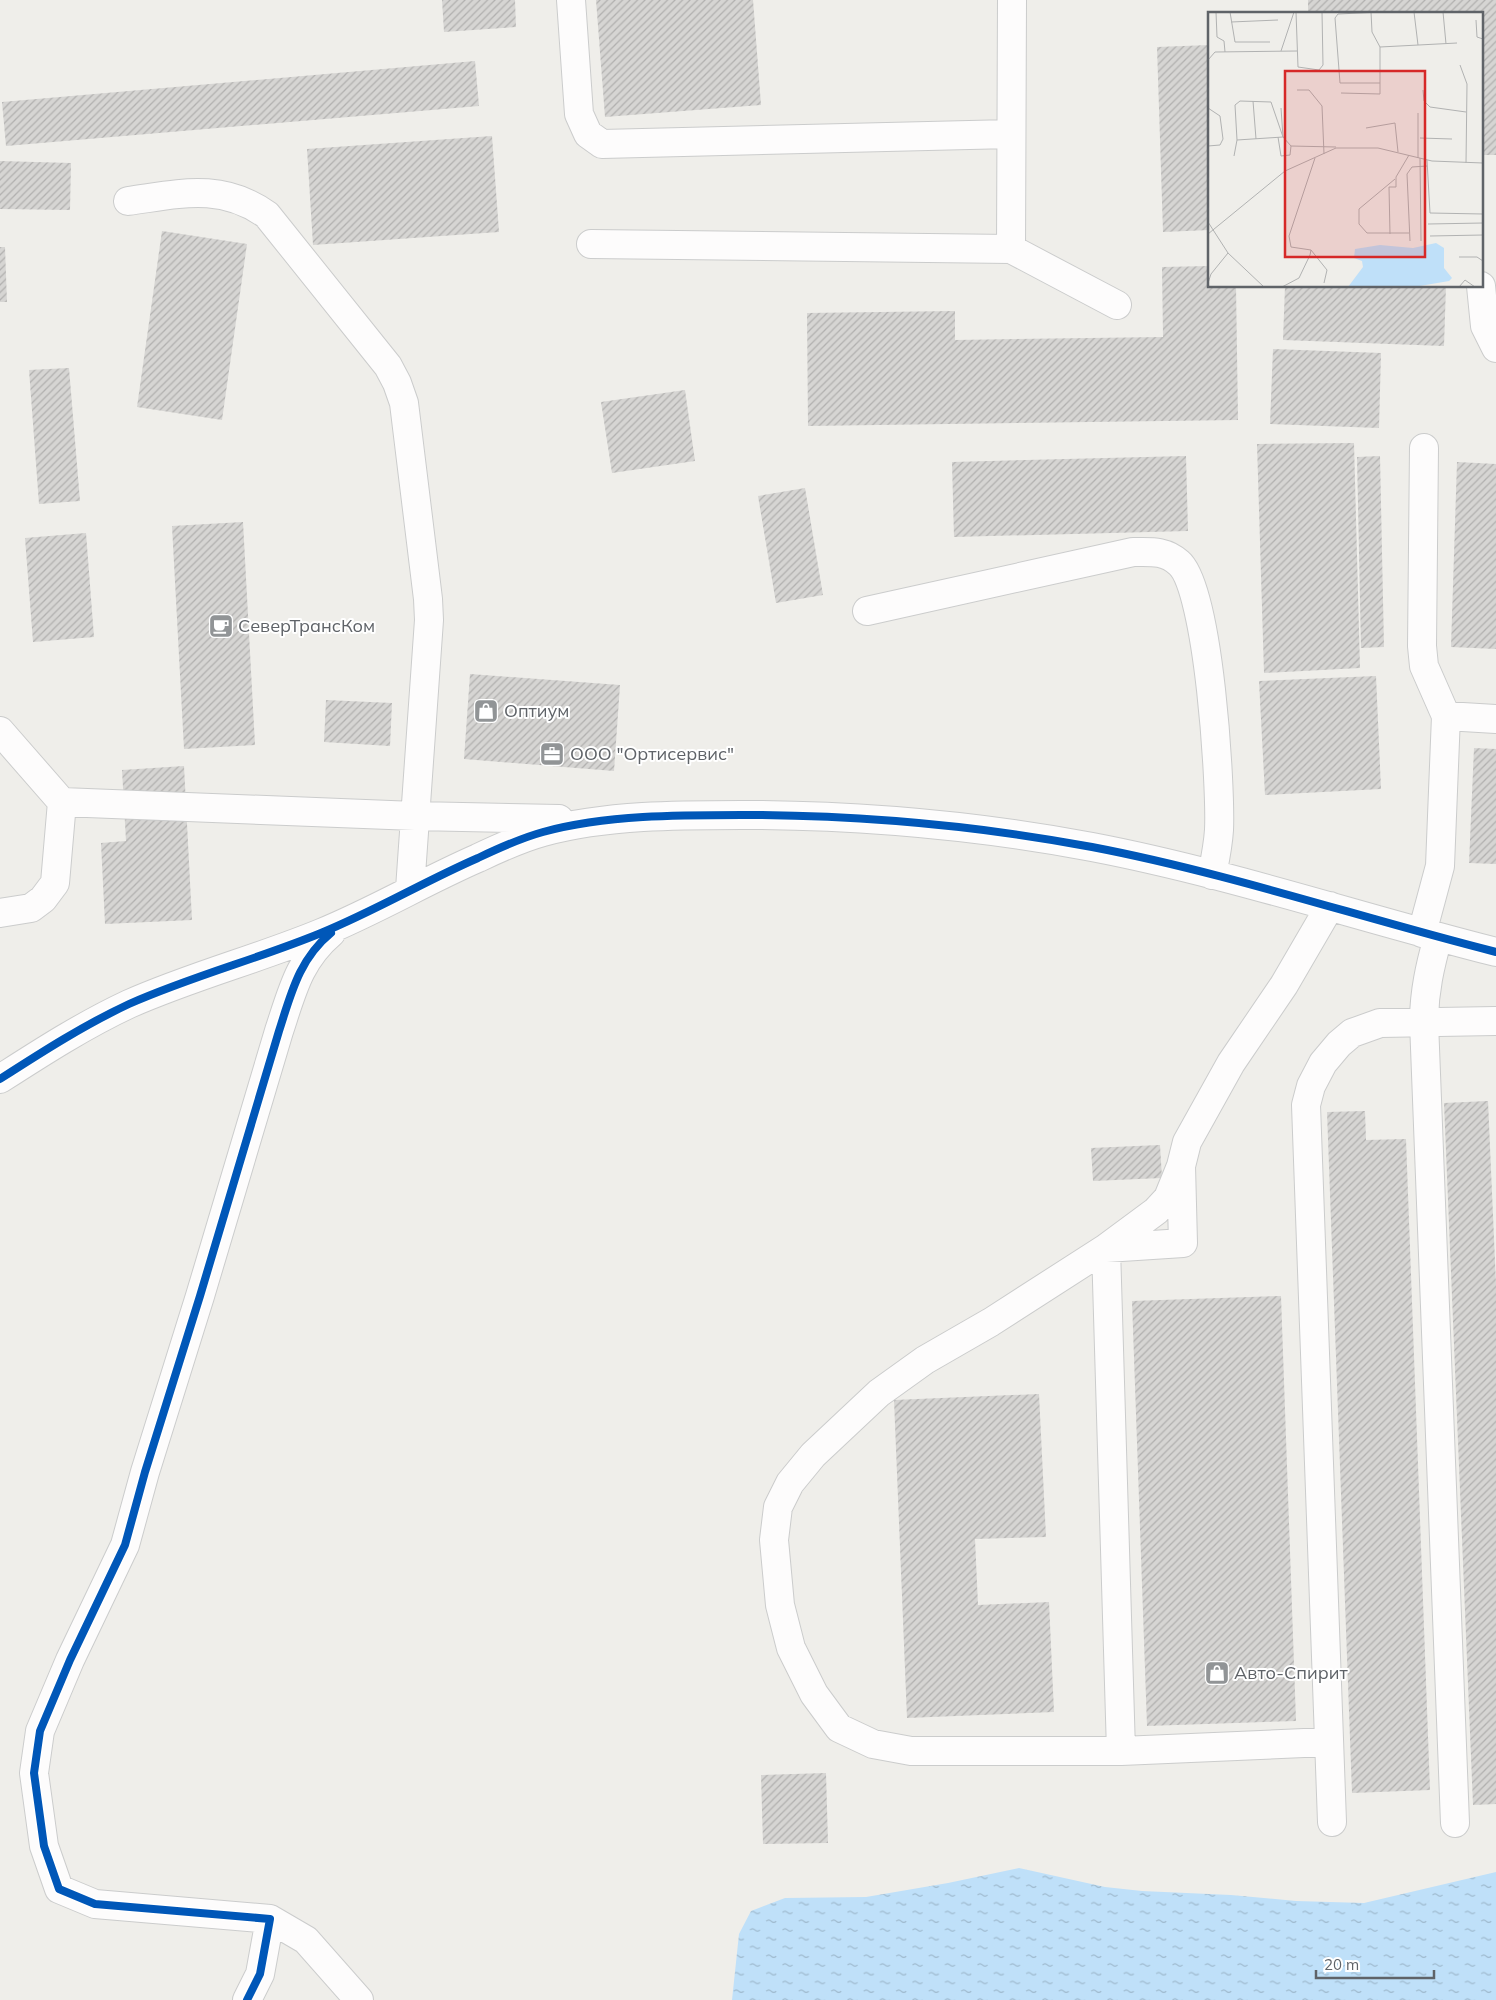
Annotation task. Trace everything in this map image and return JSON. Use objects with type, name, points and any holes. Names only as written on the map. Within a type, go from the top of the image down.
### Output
[{"type":"street","points":[[571,0],[579,114],[588,134],[602,144],[1011,134]]},
{"type":"street","points":[[1011,250],[1012,0]]},
{"type":"street","points":[[128,202],[193,192],[231,196],[252,204],[267,215],[388,366],[397,383],[404,403],[429,620],[410,889]]},
{"type":"street","points":[[591,244],[1011,250],[1117,305]]},
{"type":"street","points":[[1481,288],[1484,326],[1496,348]]},
{"type":"street","points":[[1424,448],[1422,646],[1424,666],[1446,716],[1440,866],[1430,935],[1424,996],[1424,1022],[1455,1824]]},
{"type":"street","points":[[867,611],[1132,552],[1161,552],[1180,563],[1190,581],[1198,608],[1215,720],[1218,756],[1219,828],[1218,848],[1212,875]]},
{"type":"street","points":[[1446,716],[1496,719]]},
{"type":"street","points":[[0,731],[62,802],[55,883],[43,899],[31,908],[0,913]]},
{"type":"street","points":[[62,802],[415,816],[593,820],[716,815],[894,820],[989,829],[1076,844],[1212,875],[1496,952]]},
{"type":"street","points":[[0,1079],[64,1037],[131,1004],[209,973],[285,948],[340,925],[410,889],[511,842],[542,832],[593,820]]},
{"type":"street","points":[[1327,1742],[1121,1750],[911,1750],[873,1744],[839,1728],[814,1694],[791,1648],[780,1605],[774,1540],[778,1507],[790,1483],[813,1455],[880,1393],[925,1360],[991,1322],[1106,1248],[1156,1211],[1168,1198],[1187,1142],[1231,1063],[1284,984],[1330,906]]},
{"type":"street","points":[[340,925],[317,944],[305,961],[294,986],[175,1380],[145,1472],[125,1545],[70,1660],[40,1731],[34,1773],[44,1846],[59,1889],[95,1904],[270,1919],[306,1940],[359,2000]]},
{"type":"street","points":[[1332,1822],[1327,1742],[1306,1105],[1311,1086],[1323,1063],[1339,1044],[1352,1033],[1380,1023],[1496,1021]]},
{"type":"street","points":[[1106,1248],[1183,1243],[1180,1166]]},
{"type":"street","points":[[1106,1248],[1121,1750]]},
{"type":"street","points":[[247,2000],[260,1974],[270,1919]]},
{"type":"water","points":[[1019,1868],[1105,1887],[1142,1891],[1231,1895],[1296,1901],[1364,1903],[1496,1872],[1496,2000],[732,2000],[739,1934],[751,1911],[785,1898],[866,1897],[948,1883]]},
{"type":"building","points":[[442,0],[515,0],[516,27],[444,32]]},
{"type":"building","points":[[596,0],[753,0],[761,105],[605,117]]},
{"type":"building","points":[[1308,0],[1496,0],[1496,155],[1484,155],[1484,12],[1308,12]]},
{"type":"building","points":[[1208,45],[1208,230],[1163,232],[1157,47]]},
{"type":"building","points":[[475,61],[479,106],[6,146],[2,102]]},
{"type":"building","points":[[492,136],[499,232],[313,245],[307,149]]},
{"type":"building","points":[[0,161],[71,163],[70,210],[0,209]]},
{"type":"building","points":[[162,231],[247,244],[222,420],[137,407]]},
{"type":"building","points":[[0,247],[5,247],[7,302],[0,302]]},
{"type":"building","points":[[1208,266],[1208,288],[1236,288],[1238,420],[808,426],[807,313],[955,311],[955,340],[1163,337],[1162,267]]},
{"type":"building","points":[[1285,288],[1446,288],[1444,346],[1283,340]]},
{"type":"building","points":[[1273,349],[1381,353],[1379,428],[1270,424]]},
{"type":"building","points":[[69,368],[80,501],[39,504],[29,370]]},
{"type":"building","points":[[685,390],[695,461],[612,473],[601,402]]},
{"type":"building","points":[[1354,443],[1360,668],[1264,673],[1257,444]]},
{"type":"building","points":[[1186,456],[1188,531],[954,537],[952,462]]},
{"type":"building","points":[[1380,456],[1384,647],[1361,648],[1357,457]]},
{"type":"building","points":[[1457,462],[1496,464],[1496,649],[1451,647]]},
{"type":"building","points":[[805,488],[823,595],[776,603],[758,496]]},
{"type":"building","points":[[243,522],[255,745],[184,749],[172,526]]},
{"type":"building","points":[[86,533],[94,637],[33,642],[25,538]]},
{"type":"building","points":[[470,674],[620,685],[614,771],[464,759]]},
{"type":"building","points":[[1376,676],[1381,789],[1265,795],[1259,681]]},
{"type":"building","points":[[326,700],[392,703],[390,746],[324,742]]},
{"type":"building","points":[[1474,748],[1496,749],[1496,864],[1469,863]]},
{"type":"building","points":[[184,766],[192,920],[105,924],[101,843],[126,841],[122,770]]},
{"type":"building","points":[[1488,1101],[1496,1284],[1496,1804],[1473,1805],[1444,1103]]},
{"type":"building","points":[[1365,1111],[1366,1140],[1406,1139],[1430,1790],[1352,1793],[1327,1112]]},
{"type":"building","points":[[1160,1145],[1162,1178],[1093,1181],[1091,1148]]},
{"type":"building","points":[[1281,1296],[1296,1721],[1147,1726],[1132,1301]]},
{"type":"building","points":[[1039,1394],[1046,1537],[975,1539],[978,1605],[1049,1602],[1054,1712],[907,1718],[894,1400]]},
{"type":"building","points":[[826,1773],[828,1843],[763,1844],[761,1775]]},
{"type":"cycle path","points":[[0,1079],[79,1030],[129,1004],[321,933],[510,844],[535,834],[568,826],[621,819],[702,815],[840,817],[1008,833],[1092,847],[1194,870],[1496,952]]},
{"type":"cycle path","points":[[247,2000],[260,1974],[270,1919],[95,1904],[59,1889],[44,1846],[34,1773],[40,1731],[70,1660],[125,1545],[145,1472],[292,991],[311,954],[331,933]]},
{"type":"place","name":"СеверТрансКом","points":[[221,626]]},
{"type":"place","name":"Оптиум","points":[[486,711]]},
{"type":"place","name":"ООО \"Ортисервис\"","points":[[552,754]]},
{"type":"place","name":"Авто-Спирит","points":[[1217,1673]]}]
